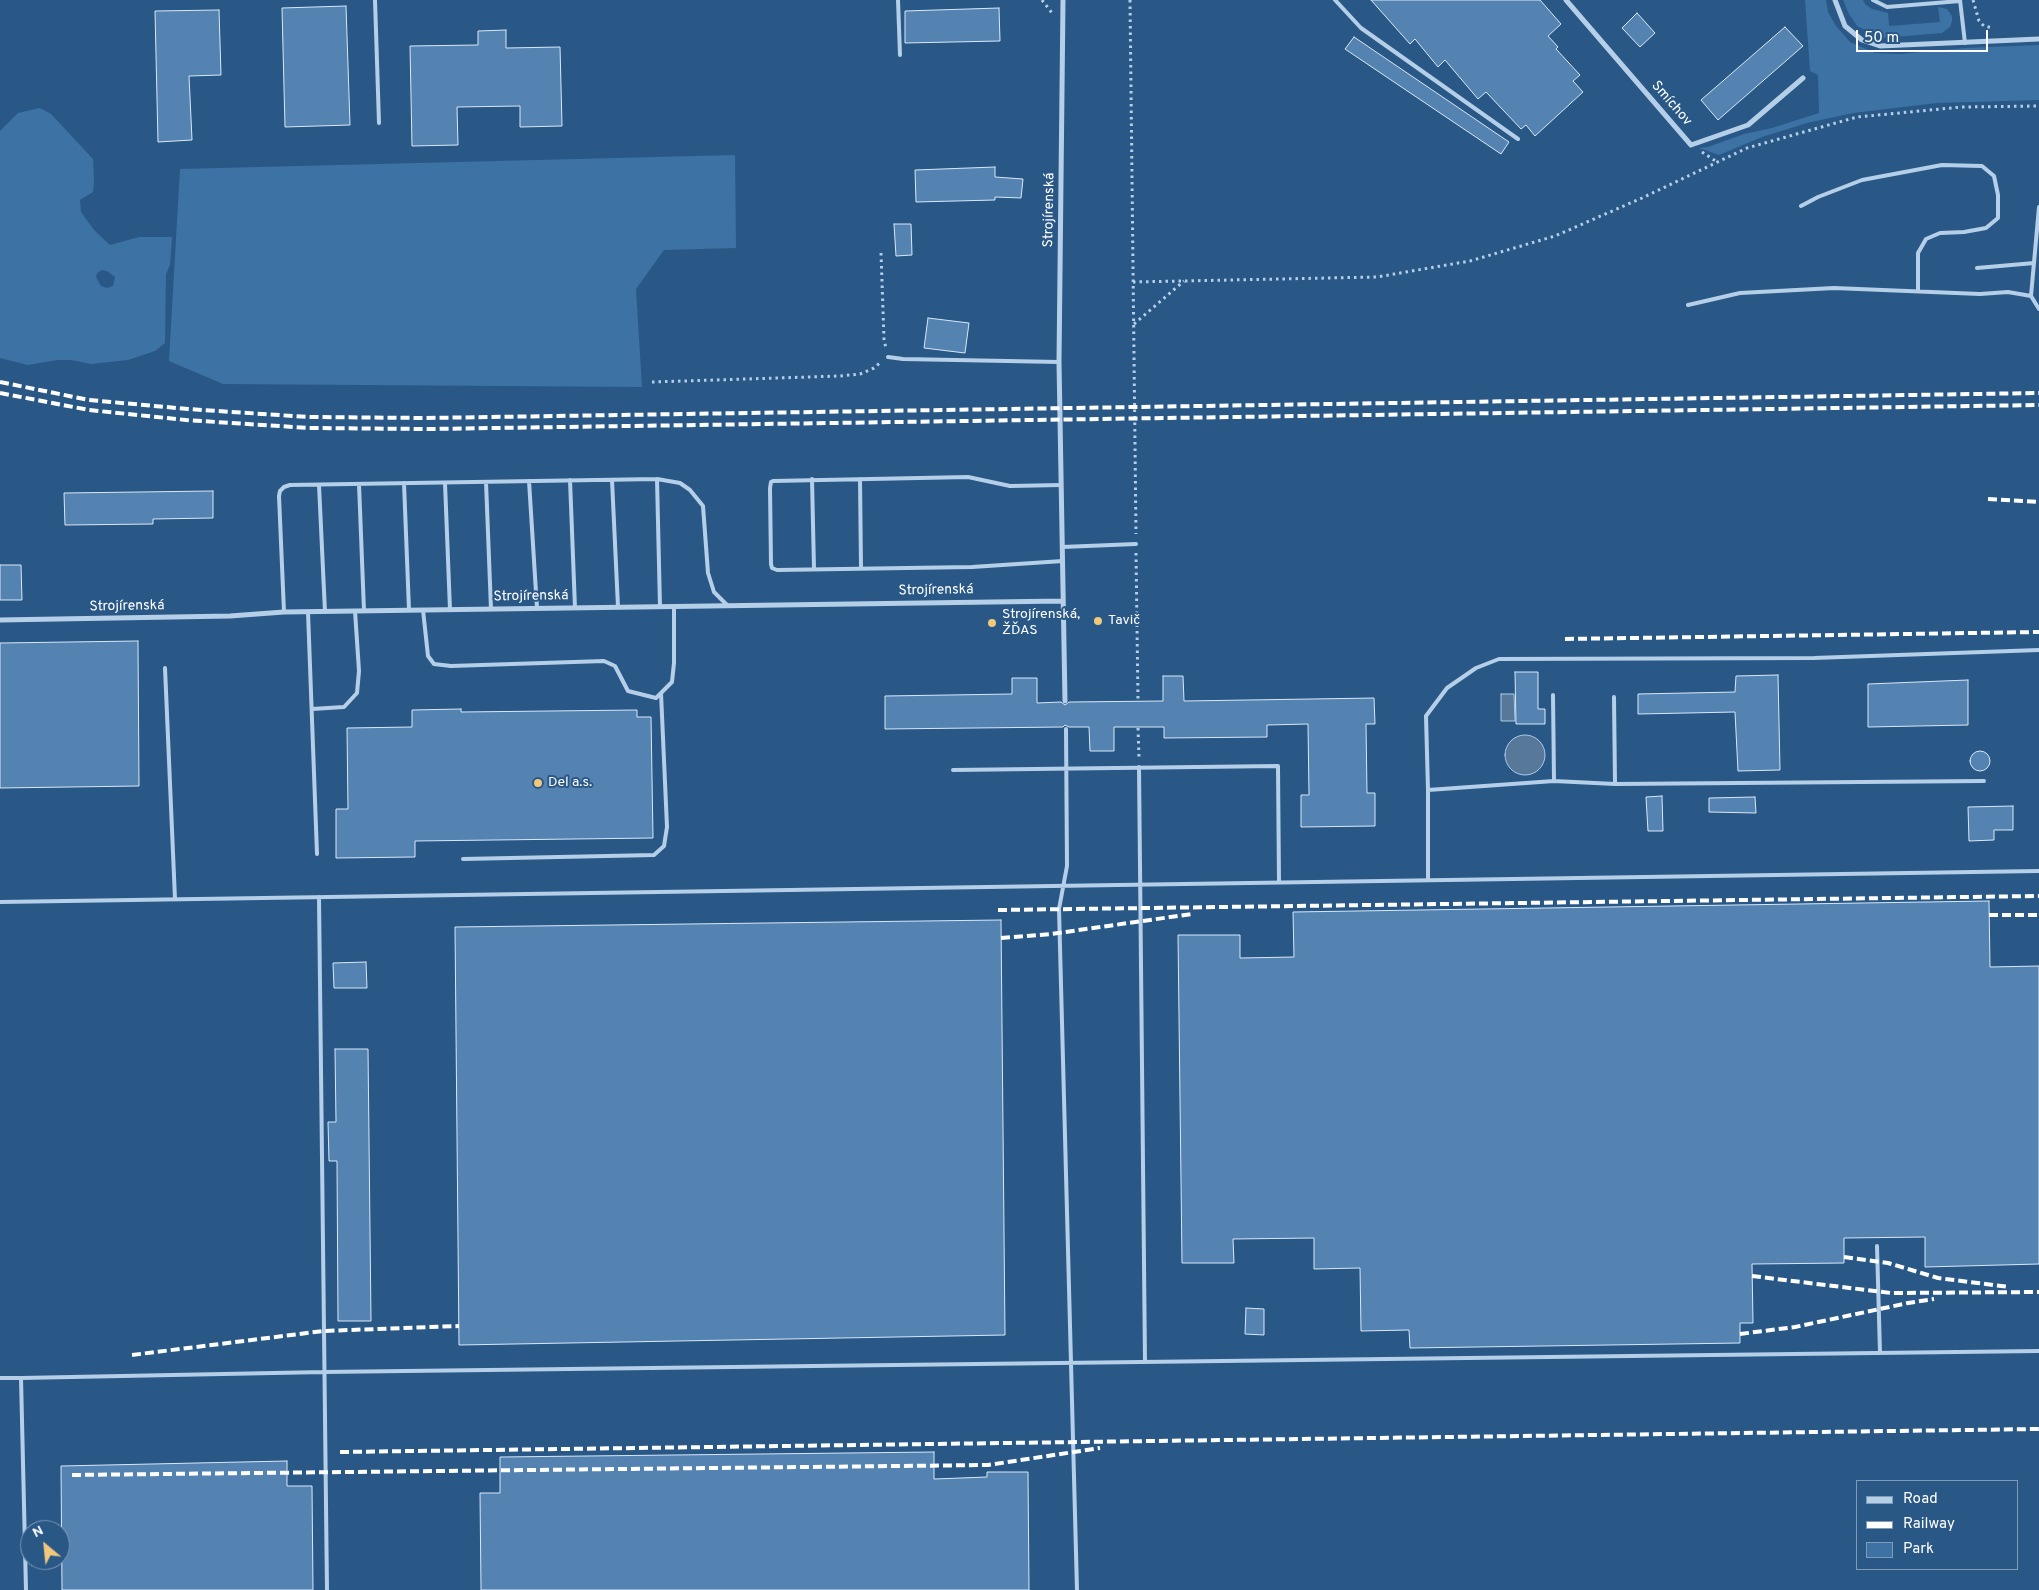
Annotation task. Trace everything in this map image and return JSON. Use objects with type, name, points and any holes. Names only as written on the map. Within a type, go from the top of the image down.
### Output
[{"type":"street","name":"Strojírenská","points":[[1063,0],[1060,362],[1065,701]]},
{"type":"street","name":"Smíchov","points":[[1566,0],[1691,145],[1748,125],[1804,78]]},
{"type":"street","points":[[1835,0],[1845,26],[1862,40],[1880,46],[2039,39]]},
{"type":"street","name":"Strojírenská","points":[[0,620],[230,616],[284,612],[1064,601]]},
{"type":"lane","points":[[376,0],[379,123]]},
{"type":"lane","points":[[898,0],[900,55]]},
{"type":"lane","points":[[1335,0],[1361,28],[1518,139]]},
{"type":"lane","points":[[1873,0],[1886,7],[1960,1],[1965,43]]},
{"type":"lane","points":[[1801,206],[1818,197],[1862,180],[1942,165],[1982,166],[1994,176],[1998,195],[1998,218],[1986,228],[1964,232],[1940,233],[1926,239],[1918,253],[1918,291]]},
{"type":"lane","points":[[2039,207],[2032,296],[2039,308]]},
{"type":"lane","points":[[1977,268],[2034,263]]},
{"type":"lane","points":[[1688,305],[1740,293],[1834,288],[1980,294],[2008,292],[2032,296]]},
{"type":"lane","points":[[888,357],[903,359],[1060,362]]},
{"type":"lane","points":[[1062,485],[1010,486],[968,477],[778,480],[771,482],[770,564],[772,568],[777,570],[972,567],[1063,561]]},
{"type":"lane","points":[[657,479],[660,607]]},
{"type":"lane","points":[[284,612],[280,491],[284,487],[290,485],[570,480],[657,479],[680,483],[690,490],[698,498],[705,516],[708,572],[720,600],[728,606]]},
{"type":"lane","points":[[812,479],[814,569]]},
{"type":"lane","points":[[860,479],[861,568]]},
{"type":"lane","points":[[570,480],[575,608]]},
{"type":"lane","points":[[612,480],[618,607]]},
{"type":"lane","points":[[529,481],[536,608]]},
{"type":"lane","points":[[486,482],[491,609]]},
{"type":"lane","points":[[404,483],[410,610]]},
{"type":"lane","points":[[445,483],[450,610]]},
{"type":"lane","points":[[359,484],[364,611]]},
{"type":"lane","points":[[320,485],[325,612]]},
{"type":"lane","points":[[1062,547],[1136,544]]},
{"type":"lane","points":[[423,610],[428,656],[434,664],[451,666],[604,661],[615,666],[628,691],[656,698],[672,682],[674,606]]},
{"type":"lane","points":[[312,709],[344,707],[357,693],[359,671],[355,611]]},
{"type":"lane","points":[[308,612],[318,854]]},
{"type":"lane","points":[[1428,880],[1426,716],[1447,688],[1476,668],[1499,659],[1814,658],[2039,650]]},
{"type":"lane","points":[[164,668],[175,899]]},
{"type":"lane","points":[[463,859],[654,855],[664,846],[667,827],[661,693]]},
{"type":"lane","points":[[1552,695],[1554,782]]},
{"type":"lane","points":[[1614,697],[1615,784]]},
{"type":"lane","points":[[1066,729],[1067,866],[1059,909],[1077,1590]]},
{"type":"lane","points":[[954,770],[1278,766],[1279,882]]},
{"type":"lane","points":[[1139,768],[1145,1362]]},
{"type":"lane","points":[[1428,790],[1554,782],[1615,784],[1984,781]]},
{"type":"lane","points":[[0,902],[2039,871]]},
{"type":"lane","points":[[319,897],[327,1590]]},
{"type":"lane","points":[[1877,1246],[1880,1353]]},
{"type":"lane","points":[[0,1378],[324,1372],[2039,1351]]},
{"type":"lane","points":[[21,1378],[26,1590]]},
{"type":"path","points":[[1130,0],[1138,700]]},
{"type":"path","points":[[1974,0],[1976,13],[1984,26],[2001,28]]},
{"type":"path","points":[[1133,282],[1377,277],[1470,261],[1555,236],[1642,198],[1747,148],[1857,117],[1962,107],[2039,106]]},
{"type":"path","points":[[652,382],[850,375],[874,368],[888,357],[884,339],[881,253]]},
{"type":"path","points":[[1134,324],[1184,281]]},
{"type":"path","points":[[1138,728],[1139,768]]},
{"type":"green space","points":[[1805,0],[1826,0],[1828,12],[1836,26],[1850,42],[1875,53],[1900,54],[1965,48],[2039,45],[2039,100],[1937,103],[1853,113],[1807,123],[1762,137],[1719,155],[1699,148],[1708,147],[1744,134],[1772,128],[1819,113],[1818,75],[1810,71]]},
{"type":"green space","points":[[1843,0],[1863,0],[1872,9],[1888,13],[1889,26],[1940,22],[1938,7],[1947,9],[1952,16],[1952,21],[1950,27],[1942,33],[1883,38],[1857,26]]},
{"type":"green space","points":[[40,108],[51,114],[93,159],[93,192],[80,200],[81,212],[94,230],[110,245],[139,237],[172,237],[170,265],[166,274],[165,343],[155,351],[128,360],[91,364],[71,360],[57,360],[28,365],[0,358],[0,131],[18,113]],"holes":[[[102,270],[115,277],[113,286],[107,288],[101,286],[96,277],[97,273]]]},
{"type":"green space","points":[[735,155],[736,248],[664,250],[636,289],[642,387],[223,384],[169,361],[180,169]]},
{"type":"shaded area","points":[[1501,694],[1514,694],[1515,721],[1501,721]]},
{"type":"shaded area","points":[[1525,735],[1539,741],[1545,755],[1539,769],[1525,775],[1511,769],[1505,755],[1511,741]]},
{"type":"building","points":[[1371,0],[1540,0],[1561,24],[1548,36],[1558,47],[1556,49],[1580,75],[1573,81],[1583,92],[1535,136],[1526,125],[1521,129],[1486,92],[1478,99],[1445,60],[1438,67],[1415,39],[1410,44]]},
{"type":"building","points":[[346,6],[350,125],[285,127],[282,8]]},
{"type":"building","points":[[999,8],[1000,41],[905,43],[905,11]]},
{"type":"building","points":[[219,10],[221,75],[189,76],[192,140],[158,142],[155,11]]},
{"type":"building","points":[[1637,13],[1655,33],[1640,47],[1622,28]]},
{"type":"building","points":[[1785,27],[1803,46],[1718,120],[1701,100]]},
{"type":"building","points":[[506,30],[506,48],[560,47],[562,126],[520,127],[520,106],[457,107],[458,145],[412,146],[410,46],[478,45],[478,31]]},
{"type":"building","points":[[1354,37],[1509,142],[1501,154],[1345,49]]},
{"type":"building","points":[[995,167],[995,177],[1023,179],[1021,198],[995,197],[995,200],[916,202],[915,170]]},
{"type":"building","points":[[894,224],[911,224],[912,255],[896,256]]},
{"type":"building","points":[[928,318],[969,323],[965,353],[924,348]]},
{"type":"building","points":[[213,491],[213,518],[153,519],[153,524],[65,525],[64,493]]},
{"type":"building","points":[[0,565],[21,565],[22,600],[0,600]]},
{"type":"building","points":[[138,641],[139,786],[0,788],[0,643]]},
{"type":"building","points":[[1515,672],[1538,672],[1538,709],[1545,709],[1545,724],[1516,724]]},
{"type":"building","points":[[1778,675],[1780,770],[1738,771],[1735,712],[1638,714],[1638,694],[1735,692],[1736,676]]},
{"type":"building","points":[[1163,676],[1183,676],[1184,701],[1374,698],[1375,724],[1366,724],[1367,793],[1375,793],[1375,826],[1301,827],[1301,795],[1309,795],[1308,724],[1267,725],[1267,737],[1164,738],[1164,727],[1114,727],[1114,751],[1090,751],[1089,727],[1069,727],[1065,725],[1063,727],[885,729],[885,696],[1012,694],[1012,678],[1037,678],[1037,703],[1061,702],[1065,705],[1069,702],[1163,701]]},
{"type":"building","points":[[1968,680],[1968,725],[1868,727],[1868,684]]},
{"type":"building","points":[[461,709],[461,712],[637,710],[637,717],[651,717],[653,838],[415,841],[415,857],[336,858],[336,809],[348,809],[347,728],[412,727],[412,710]]},
{"type":"building","points":[[1976,751],[1984,751],[1990,757],[1990,765],[1984,771],[1976,771],[1970,765],[1970,757]]},
{"type":"building","points":[[1662,796],[1663,831],[1648,831],[1646,797]]},
{"type":"building","points":[[1755,797],[1756,813],[1709,812],[1709,798]]},
{"type":"building","points":[[2013,806],[2013,830],[1994,830],[1994,840],[1969,841],[1968,807]]},
{"type":"building","points":[[1989,901],[1990,967],[2039,966],[2039,1264],[1925,1267],[1925,1237],[1844,1238],[1844,1263],[1752,1264],[1753,1323],[1740,1323],[1740,1343],[1410,1348],[1409,1330],[1361,1331],[1360,1268],[1314,1269],[1314,1238],[1233,1239],[1234,1263],[1182,1263],[1178,935],[1240,935],[1240,958],[1294,957],[1293,912]]},
{"type":"building","points":[[1001,920],[1005,1335],[459,1345],[455,927]]},
{"type":"building","points":[[366,962],[367,988],[334,988],[333,963]]},
{"type":"building","points":[[335,1049],[368,1049],[371,1321],[338,1321],[337,1161],[329,1161],[328,1122],[336,1122]]},
{"type":"building","points":[[1246,1308],[1264,1309],[1264,1335],[1245,1334]]},
{"type":"building","points":[[934,1452],[934,1479],[987,1477],[987,1472],[1028,1472],[1029,1590],[481,1590],[480,1493],[500,1493],[500,1457]]},
{"type":"building","points":[[287,1461],[287,1486],[312,1486],[313,1590],[62,1590],[62,1570],[70,1570],[70,1520],[61,1520],[61,1466]]},
{"type":"railway","points":[[0,382],[89,400],[188,409],[308,417],[426,418],[2039,393]]},
{"type":"railway","points":[[0,393],[89,410],[186,420],[309,428],[428,429],[2039,405]]},
{"type":"railway","points":[[1988,499],[2039,502]]},
{"type":"railway","points":[[1565,639],[2039,632]]},
{"type":"railway","points":[[998,910],[2039,896]]},
{"type":"railway","points":[[1001,938],[1051,934],[1192,914]]},
{"type":"railway","points":[[1989,915],[2039,915]]},
{"type":"railway","points":[[1844,1257],[1888,1263],[1938,1278],[2009,1287]]},
{"type":"railway","points":[[1752,1276],[1891,1293],[2039,1292]]},
{"type":"railway","points":[[1740,1334],[1795,1327],[1934,1299]]},
{"type":"railway","points":[[132,1355],[323,1331],[459,1326]]},
{"type":"railway","points":[[340,1452],[2039,1429]]},
{"type":"railway","points":[[72,1475],[988,1465],[1100,1448]]},
{"type":"place","name":"Tavič","points":[[1098,621]]},
{"type":"place","name":"Strojírenská, ŽĎAS","points":[[992,623]]},
{"type":"place","name":"Del a.s.","points":[[538,783]]}]
